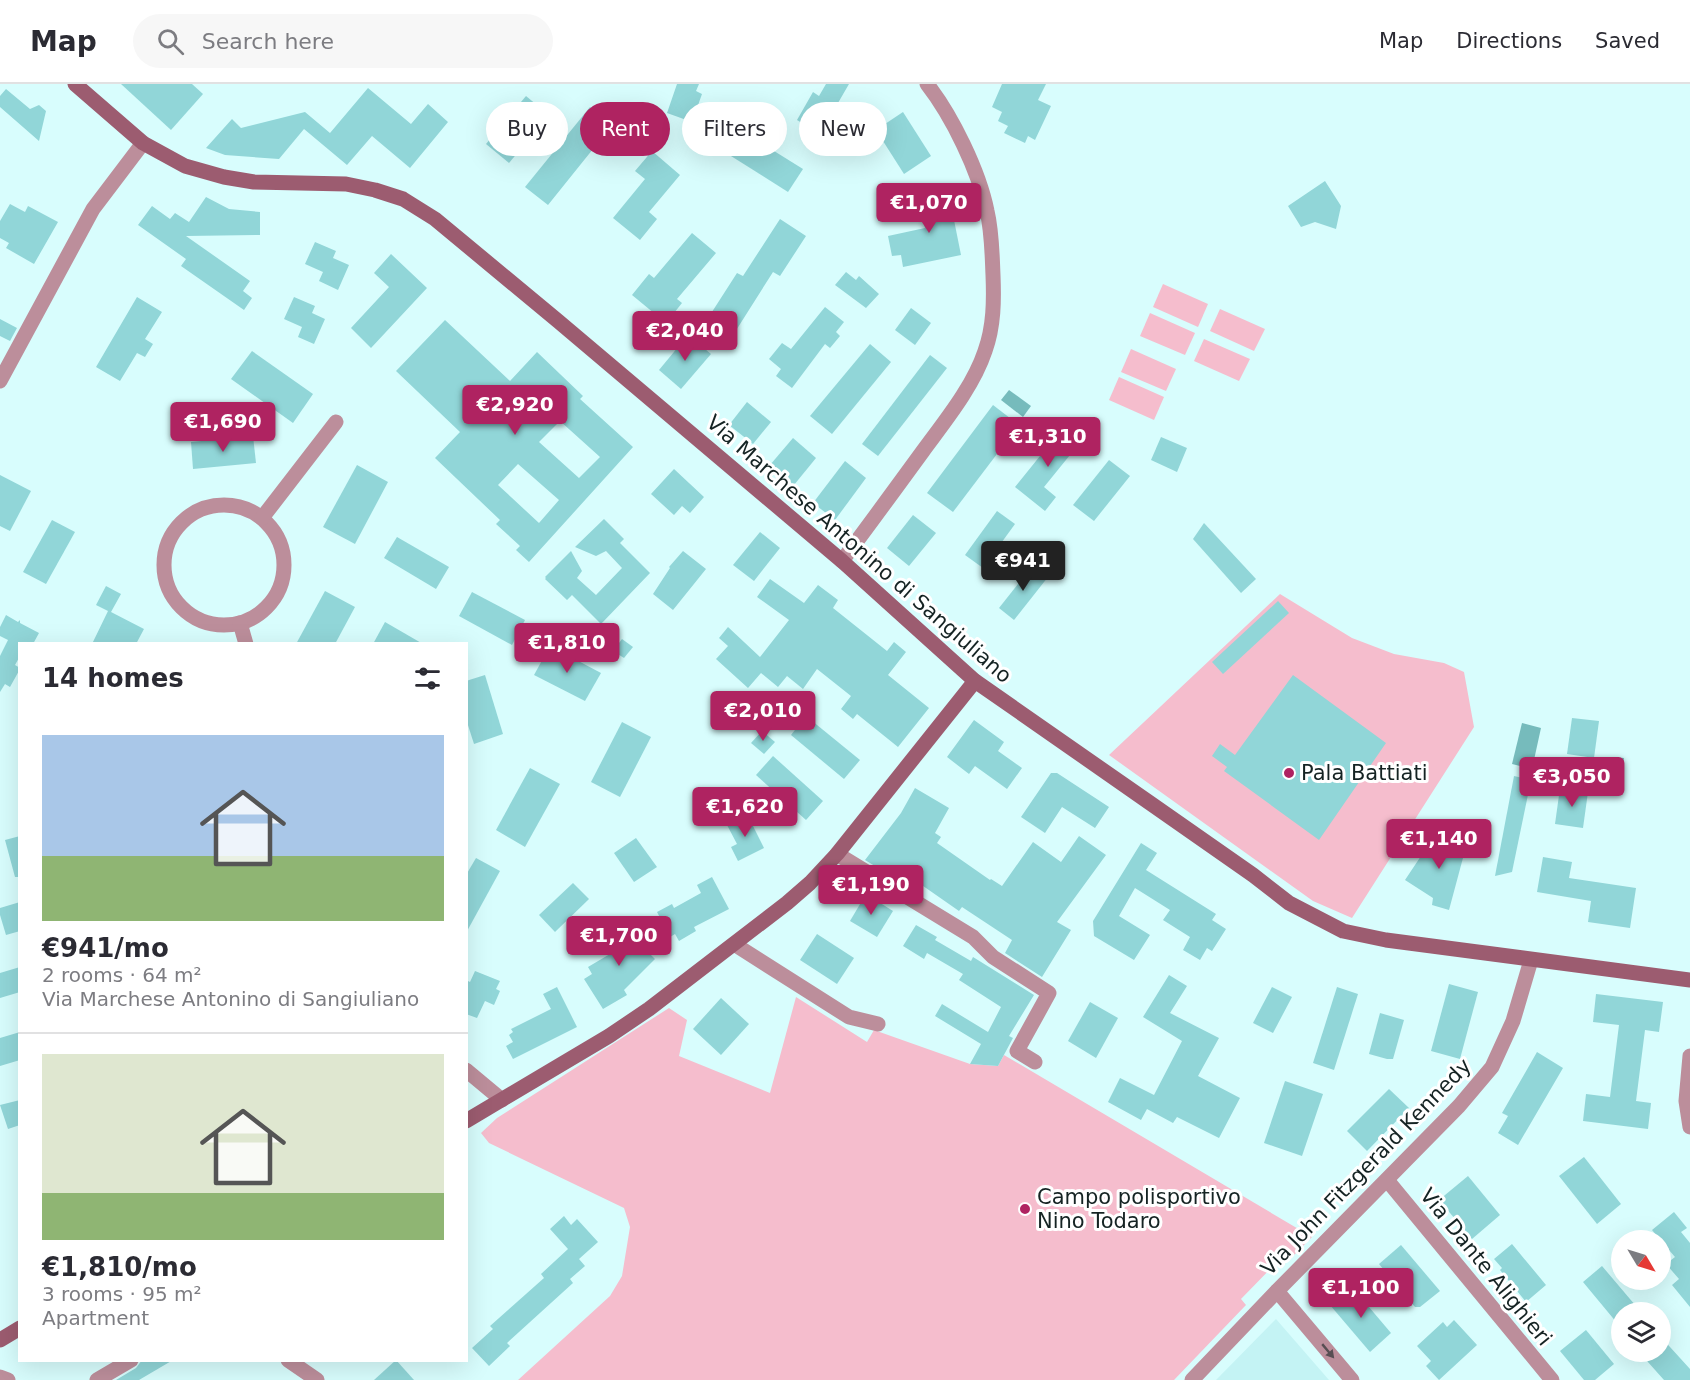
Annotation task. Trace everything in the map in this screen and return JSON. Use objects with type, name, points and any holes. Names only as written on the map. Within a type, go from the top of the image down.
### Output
[{"type":"main road","name":"Via Marchese Antonino di Sangiuliano","points":[[75,84],[143,143],[184,166],[224,177],[254,182],[346,184],[375,189],[403,199],[435,219],[842,561],[975,681],[1289,903],[1343,931],[1386,940],[1690,980]]},
{"type":"main road","points":[[468,1120],[609,1036],[649,1009],[810,883],[837,854],[975,681]]},
{"type":"main road","points":[[0,1340],[18,1329]]},
{"type":"street","points":[[842,561],[951,414],[985,352],[993,317],[992,243],[987,209],[972,165],[957,133],[927,84]]},
{"type":"street","points":[[0,381],[93,209],[143,143]]},
{"type":"street","points":[[262,518],[336,422]]},
{"type":"street","points":[[224,505],[244,508],[262,518],[274,532],[282,549],[285,568],[281,586],[271,603],[257,616],[240,623],[220,626],[200,621],[183,609],[171,593],[165,574],[165,554],[173,534],[179,527],[186,519],[204,509],[224,505]]},
{"type":"street","points":[[240,623],[245,642]]},
{"type":"street","points":[[837,854],[973,937],[993,957],[1049,993],[1017,1051],[1035,1062]]},
{"type":"street","points":[[734,944],[849,1017],[878,1024]]},
{"type":"street","name":"Via John Fitzgerald Kennedy","points":[[1192,1380],[1459,1106],[1492,1066],[1513,1021],[1531,960]]},
{"type":"street","points":[[1690,1056],[1686,1101],[1690,1127]]},
{"type":"street","points":[[468,1072],[502,1100]]},
{"type":"street","name":"Via Dante Alighieri","points":[[1387,1180],[1552,1380]]},
{"type":"street","points":[[1277,1291],[1352,1380]]},
{"type":"street","points":[[97,1380],[127,1362]]},
{"type":"street","points":[[291,1362],[317,1380]]},
{"type":"street","points":[[0,1377],[8,1380]]},
{"type":"shaded area","points":[[1163,284],[1208,304],[1198,327],[1153,307]]},
{"type":"shaded area","points":[[1220,309],[1265,329],[1254,351],[1210,331]]},
{"type":"shaded area","points":[[1150,313],[1195,333],[1185,355],[1140,336]]},
{"type":"shaded area","points":[[1204,339],[1250,359],[1239,381],[1194,361]]},
{"type":"shaded area","points":[[1131,349],[1176,369],[1166,391],[1121,372]]},
{"type":"shaded area","points":[[1119,377],[1164,397],[1154,420],[1109,400]]},
{"type":"shaded area","points":[[1009,390],[1031,406],[1023,417],[1001,400]]},
{"type":"shaded area","name":"Pala Battiati","points":[[1280,594],[1352,638],[1394,654],[1444,663],[1464,672],[1474,727],[1352,918],[1313,901],[1109,755]]},
{"type":"shaded area","points":[[1522,723],[1541,728],[1532,769],[1512,764]]},
{"type":"shaded area","points":[[1613,757],[1624,758],[1620,783],[1609,781]]},
{"type":"shaded area","points":[[796,997],[867,1042],[874,1030],[970,1064],[998,1066],[1004,1055],[1312,1237],[1288,1261],[1279,1260],[1241,1299],[1246,1305],[1174,1380],[518,1380],[610,1296],[622,1276],[630,1227],[624,1208],[489,1143],[481,1133],[497,1118],[669,1008],[687,1020],[679,1056],[770,1093]]},
{"type":"shaded area","points":[[1276,1319],[1329,1380],[1216,1380]]},
{"type":"building","points":[[121,84],[192,84],[203,94],[171,130]]},
{"type":"building","points":[[677,84],[699,84],[696,91],[702,94],[699,102],[682,102],[682,118],[670,114],[670,104]]},
{"type":"building","points":[[826,84],[849,84],[839,102],[807,102],[813,92],[819,96]]},
{"type":"building","points":[[1002,84],[1046,84],[1038,100],[1051,106],[1035,140],[1028,136],[1025,143],[1004,133],[1008,126],[998,121],[1002,112],[992,107]]},
{"type":"building","points":[[368,88],[411,124],[428,104],[448,122],[410,168],[372,136],[347,165],[304,129],[279,159],[225,155],[206,148],[232,119],[241,128],[305,112],[330,133]]},
{"type":"building","points":[[6,89],[30,109],[39,105],[46,111],[39,141],[0,107],[0,96]]},
{"type":"building","points":[[526,96],[533,102],[521,102]]},
{"type":"building","points":[[903,112],[931,156],[904,174],[887,147],[887,123]]},
{"type":"building","points":[[580,119],[580,156],[587,156],[548,205],[525,187],[550,156],[568,156],[568,134]]},
{"type":"building","points":[[501,156],[515,156],[509,163]]},
{"type":"building","points":[[648,156],[658,156],[680,175],[649,212],[657,219],[640,240],[613,218],[645,179],[635,171]]},
{"type":"building","points":[[731,156],[782,156],[803,169],[788,192]]},
{"type":"building","points":[[1325,181],[1341,206],[1336,229],[1315,222],[1301,227],[1288,206]]},
{"type":"building","points":[[948,190],[961,255],[903,267],[901,255],[892,256],[888,236],[925,228],[918,197]]},
{"type":"building","points":[[206,197],[229,209],[260,212],[260,235],[186,236],[250,281],[243,291],[252,298],[244,310],[181,266],[186,259],[138,225],[152,206],[170,219],[175,213],[189,222]]},
{"type":"building","points":[[10,204],[25,212],[28,206],[58,222],[34,264],[6,248],[9,243],[0,238],[0,221]]},
{"type":"building","points":[[780,219],[806,236],[780,276],[773,272],[735,332],[710,315],[737,273],[743,276]]},
{"type":"building","points":[[692,233],[716,253],[677,299],[682,303],[666,323],[632,295],[649,274],[654,278]]},
{"type":"building","points":[[315,242],[336,251],[333,258],[349,265],[338,290],[319,281],[323,272],[305,264]]},
{"type":"building","points":[[391,254],[427,288],[371,348],[351,328],[389,287],[374,273]]},
{"type":"building","points":[[846,272],[856,280],[859,276],[879,294],[866,308],[835,285]]},
{"type":"building","points":[[137,297],[162,312],[145,339],[153,344],[145,357],[137,353],[120,381],[96,367]]},
{"type":"building","points":[[294,297],[315,306],[312,313],[325,319],[314,344],[298,337],[302,327],[284,319]]},
{"type":"building","points":[[825,307],[844,322],[836,332],[840,336],[830,348],[825,344],[792,388],[776,376],[781,369],[769,359],[782,343],[791,349]]},
{"type":"building","points":[[911,308],[931,323],[915,345],[895,330]]},
{"type":"building","points":[[0,319],[17,328],[10,341],[0,336]]},
{"type":"building","points":[[445,320],[510,381],[537,352],[583,396],[580,399],[633,447],[529,562],[516,550],[520,546],[496,524],[500,520],[435,458],[460,432],[396,371]],"holes":[[[560,421],[600,457],[579,478],[539,442]],[[518,464],[559,500],[539,523],[498,485]]]},
{"type":"building","points":[[688,335],[711,354],[681,389],[659,370]]},
{"type":"building","points":[[870,344],[891,362],[832,434],[810,416]]},
{"type":"building","points":[[252,351],[313,394],[293,423],[231,379]]},
{"type":"building","points":[[930,355],[947,368],[878,456],[862,444]]},
{"type":"building","points":[[747,402],[771,422],[753,444],[729,425]]},
{"type":"building","points":[[993,405],[1019,425],[953,512],[927,493]]},
{"type":"building","points":[[1065,425],[1083,439],[1044,487],[1056,497],[1045,511],[1015,487]]},
{"type":"building","points":[[253,436],[256,463],[193,469],[191,442]]},
{"type":"building","points":[[1161,437],[1187,448],[1177,472],[1151,460]]},
{"type":"building","points":[[793,438],[816,458],[794,485],[770,465]]},
{"type":"building","points":[[1109,460],[1130,476],[1094,521],[1073,505]]},
{"type":"building","points":[[845,461],[866,478],[835,520],[813,503]]},
{"type":"building","points":[[357,465],[388,482],[355,544],[323,527]]},
{"type":"building","points":[[674,469],[704,497],[690,513],[682,506],[674,515],[651,494]]},
{"type":"building","points":[[0,475],[31,491],[10,531],[0,526]]},
{"type":"building","points":[[997,511],[1015,524],[983,568],[965,555]]},
{"type":"building","points":[[913,515],[936,533],[909,566],[887,548]]},
{"type":"building","points":[[604,519],[624,539],[620,543],[650,573],[601,624],[572,595],[567,600],[545,577],[571,551],[582,571],[577,578],[596,595],[622,568],[606,551],[596,556],[575,547]]},
{"type":"building","points":[[52,520],[75,532],[46,584],[23,572]]},
{"type":"building","points":[[1204,523],[1256,579],[1241,593],[1193,539]]},
{"type":"building","points":[[760,532],[780,548],[754,581],[733,565]]},
{"type":"building","points":[[397,537],[449,567],[436,589],[384,558]]},
{"type":"building","points":[[683,551],[706,569],[673,610],[653,594],[669,567]]},
{"type":"building","points":[[1033,565],[1048,577],[1014,620],[999,608]]},
{"type":"building","points":[[770,579],[804,603],[818,585],[838,600],[833,608],[887,651],[894,642],[906,652],[888,675],[929,708],[898,747],[857,714],[853,719],[841,709],[851,696],[817,669],[803,689],[787,676],[778,687],[761,673],[748,688],[716,659],[728,646],[719,638],[728,627],[760,657],[789,620],[757,597]]},
{"type":"building","points":[[106,586],[121,594],[111,612],[144,629],[137,642],[93,642],[108,611],[96,605]]},
{"type":"building","points":[[325,591],[355,607],[336,642],[297,642]]},
{"type":"building","points":[[472,592],[525,620],[512,645],[459,616]]},
{"type":"building","points":[[1278,601],[1289,613],[1223,674],[1212,662]]},
{"type":"building","points":[[6,615],[18,622],[20,620],[20,623],[39,633],[34,642],[18,642],[18,660],[15,665],[18,667],[18,673],[10,687],[5,684],[0,692],[0,656],[8,640],[0,636],[0,627]]},
{"type":"building","points":[[385,622],[420,642],[374,642]]},
{"type":"building","points":[[622,639],[633,647],[624,658],[613,651]]},
{"type":"building","points":[[550,646],[601,673],[585,701],[534,675]]},
{"type":"building","points":[[485,675],[503,734],[474,744],[468,725],[468,680]]},
{"type":"building","points":[[1293,675],[1386,743],[1319,840],[1224,771],[1227,767],[1212,756],[1220,744],[1235,755]]},
{"type":"building","points":[[732,691],[756,708],[747,720],[723,702]]},
{"type":"building","points":[[806,716],[860,760],[844,779],[791,735]]},
{"type":"building","points":[[1572,718],[1599,721],[1594,758],[1567,754]]},
{"type":"building","points":[[974,720],[1004,742],[998,751],[1022,768],[1007,789],[975,766],[969,774],[947,757]]},
{"type":"building","points":[[622,722],[651,737],[620,797],[591,782]]},
{"type":"building","points":[[762,731],[775,742],[764,754],[751,743]]},
{"type":"building","points":[[773,756],[823,801],[806,820],[756,775]]},
{"type":"building","points":[[530,768],[560,784],[525,847],[496,830]]},
{"type":"building","points":[[1051,773],[1057,773],[1109,807],[1095,828],[1062,807],[1045,833],[1021,817]]},
{"type":"building","points":[[1514,776],[1531,780],[1512,872],[1495,876]]},
{"type":"building","points":[[915,788],[949,808],[935,833],[941,837],[937,843],[1002,886],[1033,842],[1061,862],[1079,836],[1106,855],[1057,922],[1071,930],[1042,977],[1005,953],[1012,940],[962,907],[959,911],[893,865],[888,874],[865,860],[901,813]]},
{"type":"building","points":[[1560,788],[1588,792],[1583,828],[1555,824]]},
{"type":"building","points":[[747,814],[764,848],[738,861],[731,847],[737,844],[727,825]]},
{"type":"building","points":[[1435,835],[1467,843],[1449,910],[1432,905],[1433,898],[1405,880]]},
{"type":"building","points":[[18,837],[18,877],[15,877],[5,840]]},
{"type":"building","points":[[636,838],[657,867],[634,882],[614,853]]},
{"type":"building","points":[[1141,843],[1157,853],[1146,870],[1216,914],[1212,920],[1226,929],[1212,951],[1207,948],[1200,960],[1183,950],[1190,937],[1163,920],[1170,910],[1135,888],[1119,916],[1150,935],[1134,960],[1094,936],[1093,921]]},
{"type":"building","points":[[1543,857],[1572,862],[1569,878],[1636,888],[1630,928],[1588,922],[1591,901],[1537,892]]},
{"type":"building","points":[[476,858],[500,871],[468,929],[468,872]]},
{"type":"building","points":[[712,877],[729,909],[694,927],[696,931],[679,941],[675,934],[670,937],[657,912],[672,904],[674,908],[701,893],[697,885]]},
{"type":"building","points":[[573,883],[589,899],[555,932],[539,915]]},
{"type":"building","points":[[866,894],[893,911],[877,937],[850,921]]},
{"type":"building","points":[[18,903],[18,932],[6,935],[0,908]]},
{"type":"building","points":[[627,923],[651,947],[646,950],[655,959],[624,990],[627,995],[603,1009],[584,979],[592,974],[588,967],[615,951],[607,944]]},
{"type":"building","points":[[916,925],[937,937],[935,940],[971,961],[973,957],[1034,995],[1009,1036],[1013,1038],[998,1066],[970,1064],[981,1044],[935,1016],[942,1004],[988,1032],[1001,1007],[959,980],[963,974],[927,953],[924,959],[903,946]]},
{"type":"building","points":[[817,934],[854,958],[837,984],[800,960]]},
{"type":"building","points":[[18,968],[18,993],[0,998],[0,973]]},
{"type":"building","points":[[475,971],[500,981],[496,989],[500,991],[494,1005],[485,1001],[477,1018],[468,1015],[468,981],[470,982]]},
{"type":"building","points":[[1169,975],[1187,986],[1170,1013],[1219,1038],[1198,1076],[1240,1098],[1219,1138],[1177,1117],[1173,1123],[1147,1109],[1141,1120],[1108,1102],[1120,1078],[1154,1095],[1182,1041],[1143,1017]]},
{"type":"building","points":[[1449,984],[1478,992],[1460,1059],[1431,1051]]},
{"type":"building","points":[[557,987],[577,1027],[513,1059],[506,1046],[513,1042],[509,1035],[513,1032],[511,1029],[551,1009],[543,994]]},
{"type":"building","points":[[1272,987],[1292,997],[1273,1033],[1253,1023]]},
{"type":"building","points":[[1337,987],[1358,994],[1334,1070],[1313,1063]]},
{"type":"building","points":[[1596,994],[1663,1002],[1659,1032],[1645,1030],[1636,1101],[1651,1103],[1648,1129],[1583,1121],[1586,1094],[1610,1097],[1619,1025],[1593,1022]]},
{"type":"building","points":[[721,998],[749,1024],[721,1055],[693,1029]]},
{"type":"building","points":[[1090,1002],[1118,1018],[1096,1058],[1068,1041]]},
{"type":"building","points":[[1380,1013],[1404,1020],[1393,1059],[1369,1054]]},
{"type":"building","points":[[18,1033],[18,1061],[0,1066],[0,1038]]},
{"type":"building","points":[[1537,1052],[1563,1068],[1518,1145],[1498,1133],[1508,1116],[1502,1113]]},
{"type":"building","points":[[1285,1081],[1323,1094],[1302,1156],[1264,1143]]},
{"type":"building","points":[[1389,1089],[1409,1108],[1367,1151],[1347,1131]]},
{"type":"building","points":[[18,1100],[18,1126],[8,1129],[0,1105]]},
{"type":"building","points":[[1584,1157],[1621,1204],[1597,1224],[1559,1176]]},
{"type":"building","points":[[1468,1176],[1500,1215],[1472,1239],[1439,1200]]},
{"type":"building","points":[[1674,1212],[1687,1228],[1681,1232],[1690,1243],[1690,1307],[1672,1285],[1679,1279],[1671,1270],[1671,1260],[1675,1257],[1671,1252],[1671,1230],[1652,1230]]},
{"type":"building","points":[[564,1216],[571,1225],[577,1219],[598,1242],[579,1259],[585,1266],[570,1279],[573,1283],[507,1343],[510,1346],[489,1366],[472,1348],[493,1329],[490,1326],[544,1278],[541,1274],[568,1249],[550,1229]]},
{"type":"building","points":[[1512,1244],[1546,1285],[1526,1302],[1494,1259]]},
{"type":"building","points":[[1401,1245],[1440,1291],[1420,1307],[1415,1307],[1379,1264]]},
{"type":"building","points":[[1602,1266],[1611,1277],[1611,1290],[1622,1290],[1633,1302],[1611,1302],[1611,1316],[1583,1282]]},
{"type":"building","points":[[1352,1287],[1391,1333],[1370,1352],[1330,1305]]},
{"type":"building","points":[[1454,1320],[1477,1345],[1439,1380],[1426,1366],[1431,1361],[1417,1346],[1443,1322],[1447,1327]]},
{"type":"building","points":[[1586,1330],[1614,1364],[1595,1380],[1584,1380],[1560,1351]]},
{"type":"building","points":[[1671,1348],[1690,1369],[1690,1380],[1664,1380],[1648,1362],[1671,1362]]},
{"type":"building","points":[[140,1362],[170,1362],[139,1380],[116,1380],[136,1368]]},
{"type":"building","points":[[394,1362],[398,1362],[414,1380],[374,1380]]},
{"type":"place","name":"Pala Battiati","points":[[1289,773]]},
{"type":"place","name":"Campo polisportivo Nino Todaro","points":[[1025,1209]]}]
